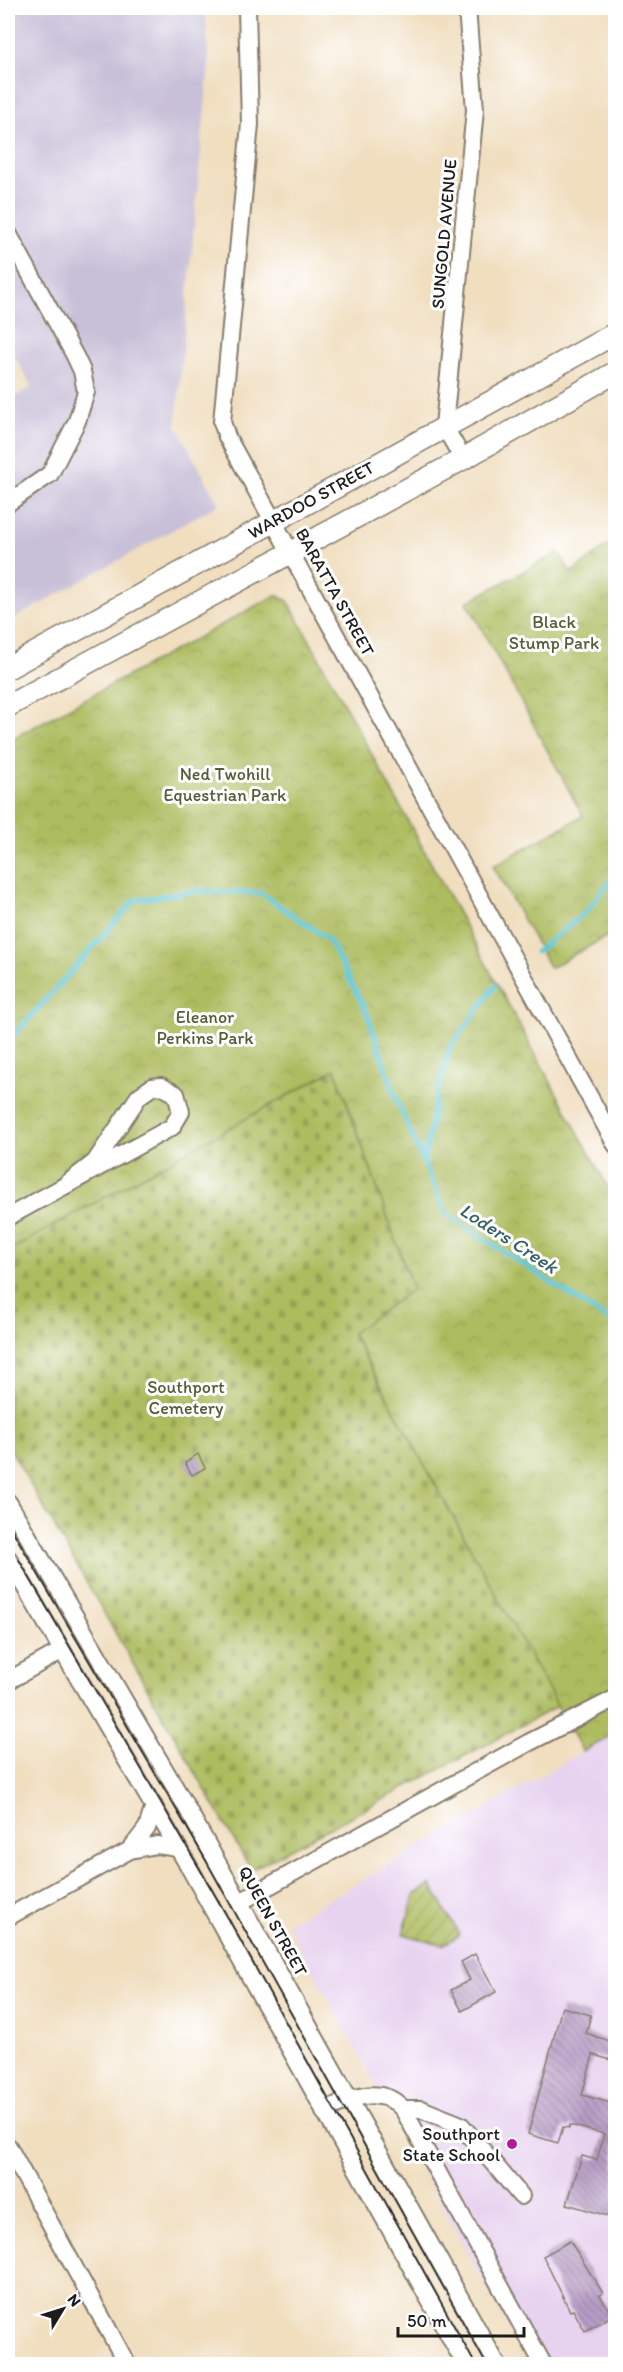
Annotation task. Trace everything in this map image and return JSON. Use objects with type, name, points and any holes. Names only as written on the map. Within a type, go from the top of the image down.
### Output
[{"type":"main road","name":"WARDOO STREET","points":[[8,668],[615,333]]},
{"type":"main road","name":"WARDOO STREET","points":[[8,706],[463,459],[615,372]]},
{"type":"street","name":"BARATTA STREET","points":[[247,8],[250,124],[222,422],[227,436],[273,521],[615,1145]]},
{"type":"street","name":"SUNGOLD AVENUE","points":[[444,426],[475,110],[467,8]]},
{"type":"street","points":[[8,233],[82,370],[86,392],[77,421],[50,474],[8,503]]},
{"type":"street","points":[[444,426],[463,459]]},
{"type":"street","points":[[8,1217],[64,1186],[174,1125],[181,1110],[176,1094],[161,1086],[145,1091],[95,1162],[64,1186]]},
{"type":"street","name":"QUEEN STREET","points":[[8,1502],[240,1902],[497,2364]]},
{"type":"street","points":[[8,1558],[178,1848],[465,2364]]},
{"type":"street","points":[[8,1681],[61,1651]]},
{"type":"street","points":[[240,1902],[528,1743],[615,1698]]},
{"type":"street","points":[[130,1850],[147,1828],[154,1806]]},
{"type":"street","points":[[8,1917],[130,1850],[157,1845],[178,1848]]},
{"type":"street","points":[[324,2112],[350,2100],[368,2095],[384,2096],[396,2102],[403,2109],[543,2364]]},
{"type":"street","points":[[403,2109],[421,2109],[461,2125],[521,2196]]},
{"type":"street","points":[[8,2146],[127,2364]]},
{"type":"shaded area","points":[[8,8],[205,8],[209,63],[176,425],[219,504],[8,622],[8,400],[32,387],[8,345]]},
{"type":"shaded area","name":"Southport State School","points":[[615,1733],[615,2364],[529,2364],[287,1924]]},
{"type":"green space","name":"Black Stump Park","points":[[615,540],[615,932],[550,968],[493,866],[583,816],[467,602],[559,552],[571,573]]},
{"type":"green space","name":"Ned Twohill Equestrian Park","points":[[276,595],[288,601],[615,1200],[615,1733],[583,1752],[352,1333],[413,1289],[335,1069],[8,1251],[8,741]]},
{"type":"green space","name":"Southport Cemetery","points":[[335,1069],[413,1289],[352,1334],[558,1706],[251,1870],[8,1445],[8,1251]]},
{"type":"green space","points":[[431,1885],[460,1935],[443,1945],[403,1934],[415,1894]]},
{"type":"building","points":[[198,1454],[205,1468],[192,1475],[185,1463]]},
{"type":"building","points":[[475,1954],[496,1992],[462,2011],[451,1990],[470,1980],[461,1962]]},
{"type":"building","points":[[562,2007],[591,2015],[586,2033],[615,2043],[615,2061],[593,2055],[582,2095],[615,2104],[615,2218],[567,2204],[582,2156],[597,2160],[604,2134],[570,2125],[569,2128],[563,2127],[558,2143],[528,2134]]},
{"type":"building","points":[[570,2241],[603,2293],[600,2295],[612,2316],[585,2331],[573,2310],[570,2311],[543,2256]]},
{"type":"waterway","name":"Loders Creek","points":[[536,952],[586,912],[616,873]]},
{"type":"waterway","points":[[8,1042],[135,900],[195,891],[261,893],[329,940],[368,1015],[397,1101],[446,1214],[616,1325]]},
{"type":"waterway","name":"Loders Creek","points":[[424,1162],[435,1101],[450,1048],[495,986]]},
{"type":"tram line","points":[[8,1523],[207,1862],[486,2364]]},
{"type":"tram line","points":[[19,1560],[226,1914],[475,2364]]},
{"type":"place","name":"Southport State School","points":[[512,2144]]},
{"type":"park label","name":"Eleanor Perkins Park","points":[[205,1027]]}]
